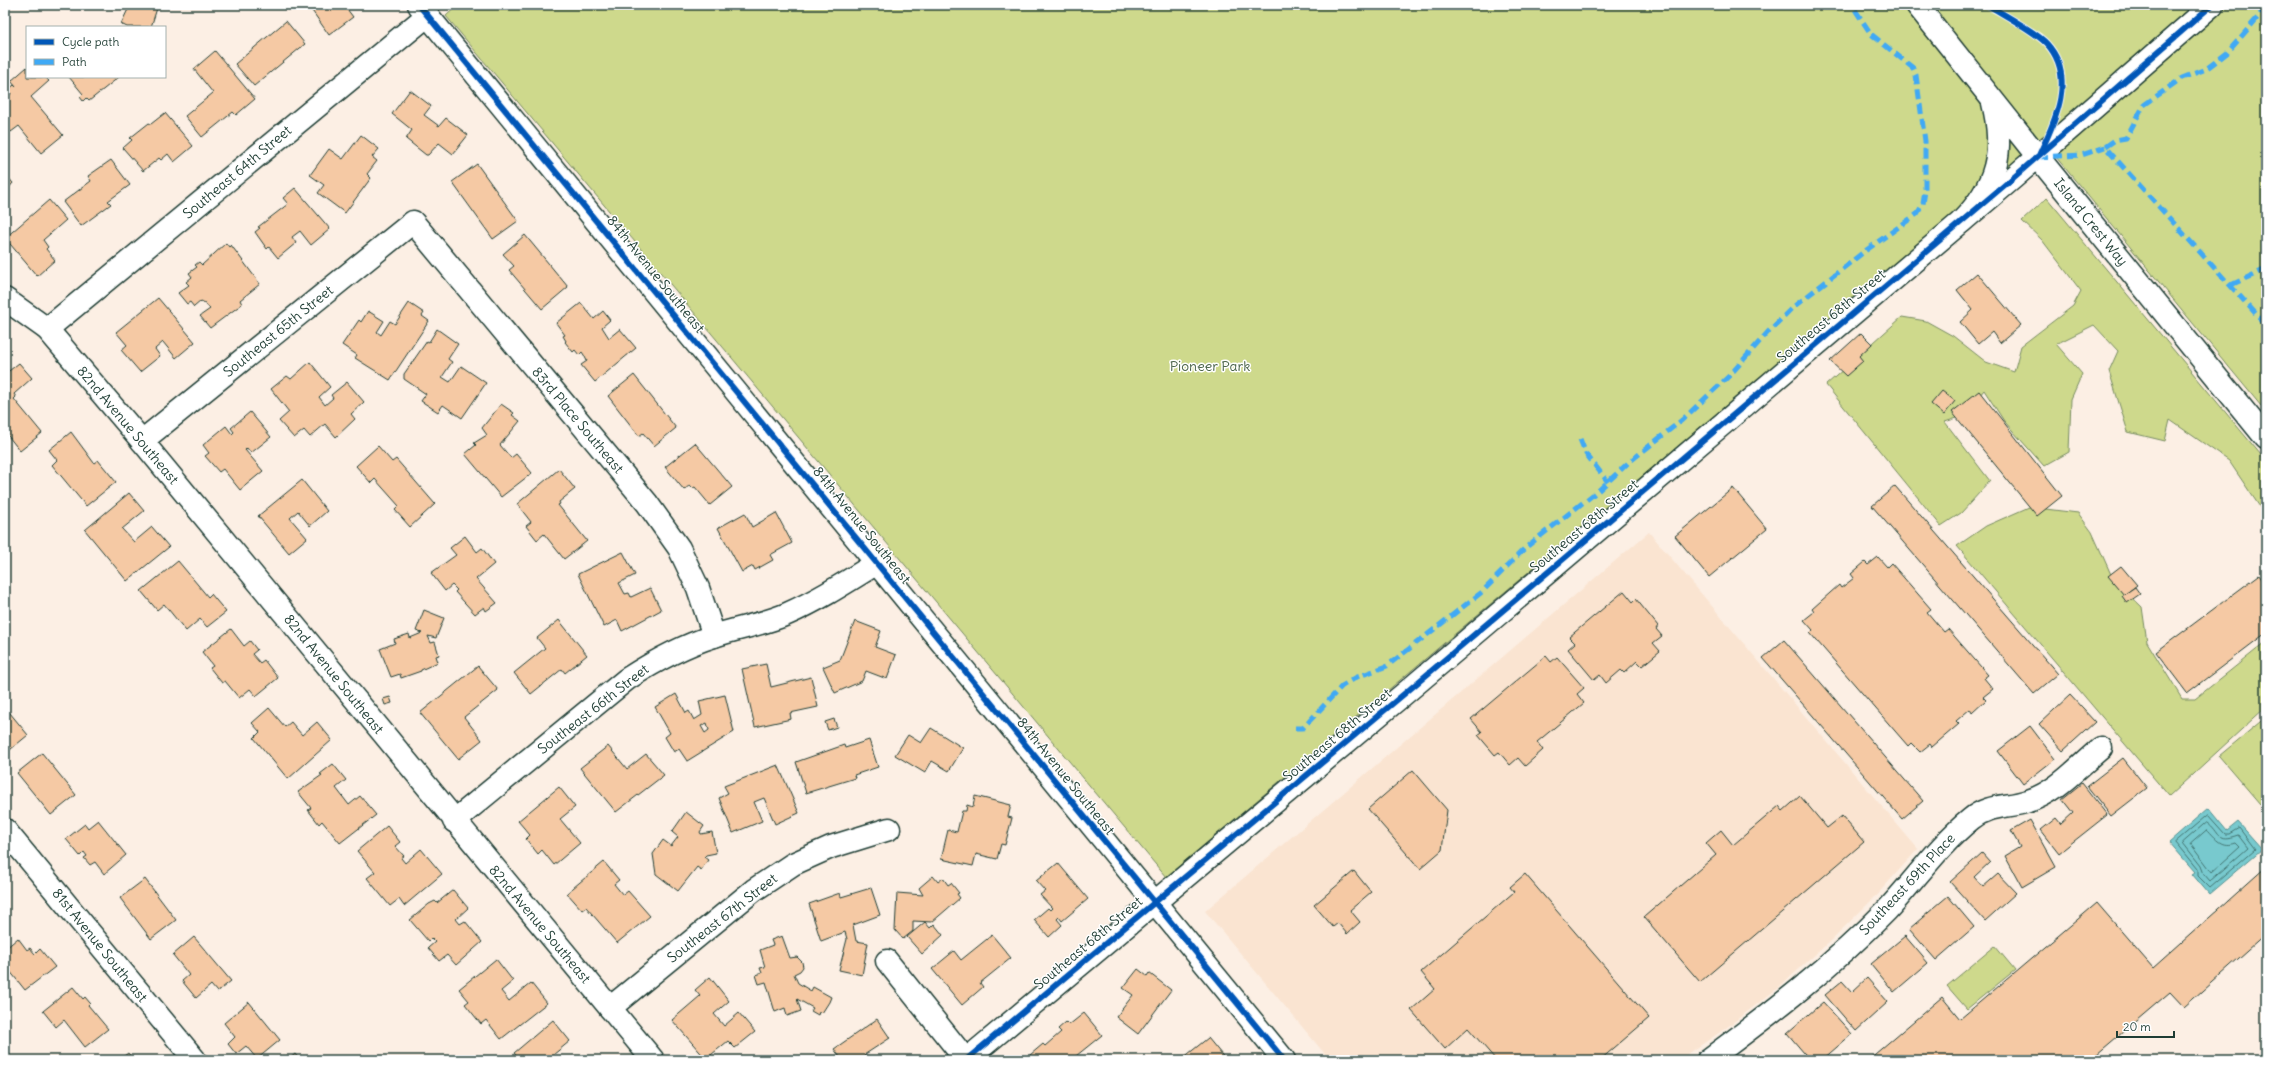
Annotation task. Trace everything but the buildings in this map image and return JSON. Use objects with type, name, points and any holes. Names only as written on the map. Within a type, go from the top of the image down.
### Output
[{"type":"street","name":"Island Crest Way","points":[[1917,5],[2266,438]]},
{"type":"street","name":"Southeast 68th Street","points":[[966,1060],[1155,904],[2038,157],[2212,5]]},
{"type":"street","name":"Southeast 64th Street","points":[[47,329],[423,10]]},
{"type":"street","name":"84th Avenue Southeast","points":[[423,10],[1284,1060]]},
{"type":"street","points":[[1962,221],[1976,207],[1994,174],[1999,137],[1993,100]]},
{"type":"street","name":"Southeast 65th Street","points":[[142,441],[413,222]]},
{"type":"street","name":"83rd Place Southeast","points":[[413,222],[647,504],[675,542],[698,588],[714,636]]},
{"type":"street","name":"82nd Avenue Southeast","points":[[5,299],[47,329],[142,441],[454,821],[653,1060]]},
{"type":"street","name":"Southeast 66th Street","points":[[454,821],[627,678],[671,652],[714,636],[786,615],[817,600],[877,563]]},
{"type":"street","name":"Southeast 69th Place","points":[[1708,1060],[1781,1004],[1853,942],[1886,910],[1958,829],[1973,817],[1992,807],[2027,802],[2040,796],[2101,748]]},
{"type":"street","name":"Southeast 67th Street","points":[[610,1008],[754,890],[793,864],[831,847],[889,829]]},
{"type":"street","name":"81st Avenue Southeast","points":[[5,830],[195,1060]]},
{"type":"street","points":[[887,961],[966,1060]]},
{"type":"shaded area","points":[[1649,532],[1918,849],[1874,898],[1827,944],[1778,988],[1726,1028],[1679,1060],[1330,1060],[1205,911]]},
{"type":"green space","name":"Pioneer Park","points":[[458,5],[2266,5],[2266,412],[2042,140],[1166,877],[446,16]]},
{"type":"green space","points":[[2047,198],[2266,461],[2266,516],[2229,461],[2170,420],[2165,441],[2128,432],[2109,371],[2118,351],[2094,325],[2056,344],[2082,374],[2071,399],[2069,452],[2044,466],[2004,421],[1984,390],[1963,416],[1945,422],[1990,481],[1961,513],[1941,526],[1826,385],[1902,317],[1926,321],[1953,336],[1986,362],[2014,372],[2021,346],[2073,306],[2081,291],[2042,240],[2022,221]]},
{"type":"green space","points":[[2029,507],[2078,513],[2092,532],[2113,579],[2142,607],[2147,642],[2182,699],[2195,699],[2266,642],[2266,707],[2169,796],[1957,546],[1986,526]]},
{"type":"green space","points":[[2266,717],[2266,811],[2219,756]]},
{"type":"green space","points":[[1995,946],[2015,970],[1967,1009],[1947,986]]},
{"type":"water","points":[[2208,808],[2227,831],[2238,822],[2262,849],[2209,894],[2192,874],[2195,872],[2169,842]]},
{"type":"marked path","points":[[1295,728],[1303,728],[1342,686],[1357,677],[1387,666],[1482,592],[1525,548],[1599,490],[1628,463],[1682,420],[1729,376],[1769,331],[1792,308],[1865,251],[1917,214],[1923,204],[1925,191],[1925,141],[1916,75],[1913,68],[1871,34],[1852,5]]},
{"type":"marked path","points":[[2264,5],[2260,15],[2227,53],[2206,69],[2182,78],[2144,105],[2126,138],[2115,140],[2105,147],[2266,325]]},
{"type":"marked path","points":[[2038,157],[2082,155],[2105,147]]},
{"type":"marked path","points":[[2231,285],[2266,269]]},
{"type":"marked path","points":[[1580,439],[1586,454],[1608,482]]},
{"type":"cycle path","points":[[419,5],[1284,1060]]},
{"type":"cycle path","points":[[1988,5],[2042,39],[2056,57],[2062,84],[2060,98],[2052,127],[2040,153]]},
{"type":"cycle path","points":[[966,1060],[1410,689],[2013,178],[2212,5]]}]
